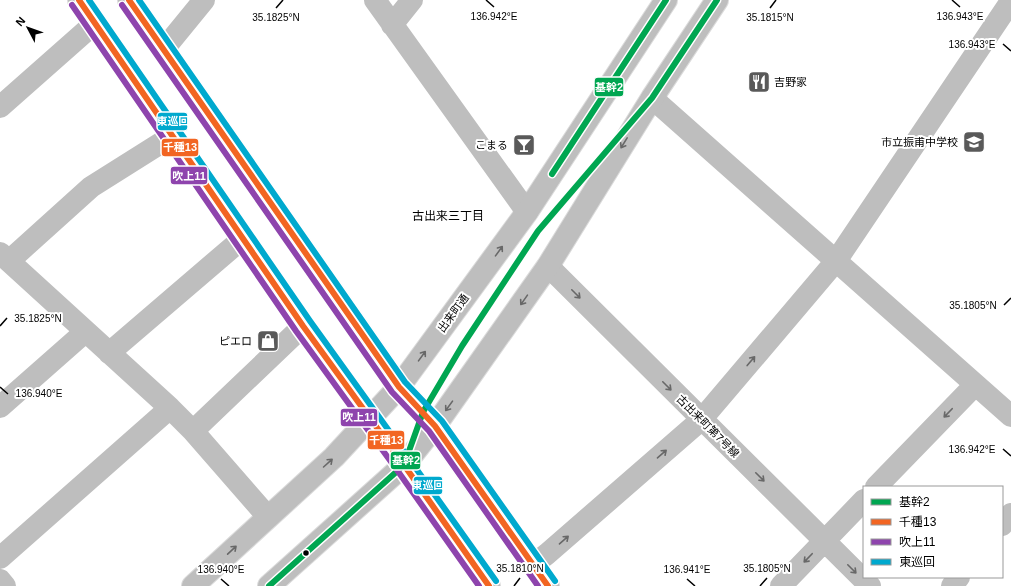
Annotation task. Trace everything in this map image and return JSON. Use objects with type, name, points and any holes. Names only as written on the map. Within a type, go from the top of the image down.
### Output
[{"type":"street","points":[[79,0],[242,239],[489,586]]},
{"type":"street","points":[[129,0],[399,387],[435,426],[534,564],[548,586]]},
{"type":"street","points":[[164,49],[204,0]]},
{"type":"street","points":[[375,0],[527,212]]},
{"type":"street","points":[[392,25],[412,0]]},
{"type":"street","name":"出来町通","points":[[193,586],[334,457],[370,420],[399,387],[527,212],[666,0]]},
{"type":"street","points":[[269,586],[404,465],[435,426],[548,266],[652,98],[717,0]]},
{"type":"street","points":[[534,564],[701,420],[836,261],[1011,1]]},
{"type":"street","points":[[0,106],[95,23]]},
{"type":"street","points":[[652,98],[1011,416]]},
{"type":"street","points":[[172,136],[91,187],[4,257],[170,408],[193,431],[268,517]]},
{"type":"street","points":[[109,353],[242,239]]},
{"type":"street","name":"古出来町第7号線","points":[[548,266],[701,420],[870,586]]},
{"type":"street","points":[[193,431],[303,326]]},
{"type":"street","points":[[0,407],[85,332]]},
{"type":"street","points":[[877,486],[975,385]]},
{"type":"street","points":[[0,558],[170,408]]},
{"type":"street","points":[[781,586],[863,501]]},
{"type":"street","points":[[1003,524],[1011,514]]},
{"type":"street","points":[[952,586],[958,578]]},
{"type":"street","points":[[0,580],[5,586]]},
{"type":"transit line","name":"千種13","points":[[79,0],[303,326],[404,465],[489,586]]},
{"type":"transit line","name":"東巡回","points":[[89,0],[310,321],[496,581]]},
{"type":"transit line","name":"千種13","points":[[129,0],[399,387],[435,426],[548,586]]},
{"type":"transit line","name":"東巡回","points":[[139,0],[405,382],[442,421],[555,581]]},
{"type":"transit line","name":"基幹2","points":[[552,174],[666,0]]},
{"type":"transit line","name":"基幹2","points":[[269,586],[404,465],[423,412],[462,346],[538,231],[652,98],[717,0]]},
{"type":"transit line","name":"吹上11","points":[[72,5],[296,331],[479,586]]},
{"type":"transit line","name":"吹上11","points":[[122,5],[392,392],[429,431],[538,586]]},
{"type":"place","name":"吉野家","points":[[759,82]]},
{"type":"place","name":"市立振甫中学校","points":[[974,142]]},
{"type":"place","name":"こまる","points":[[524,145]]},
{"type":"place","name":"ピエロ","points":[[268,341]]},
{"type":"district","name":"古出来三丁目","points":[[448,216]]}]
